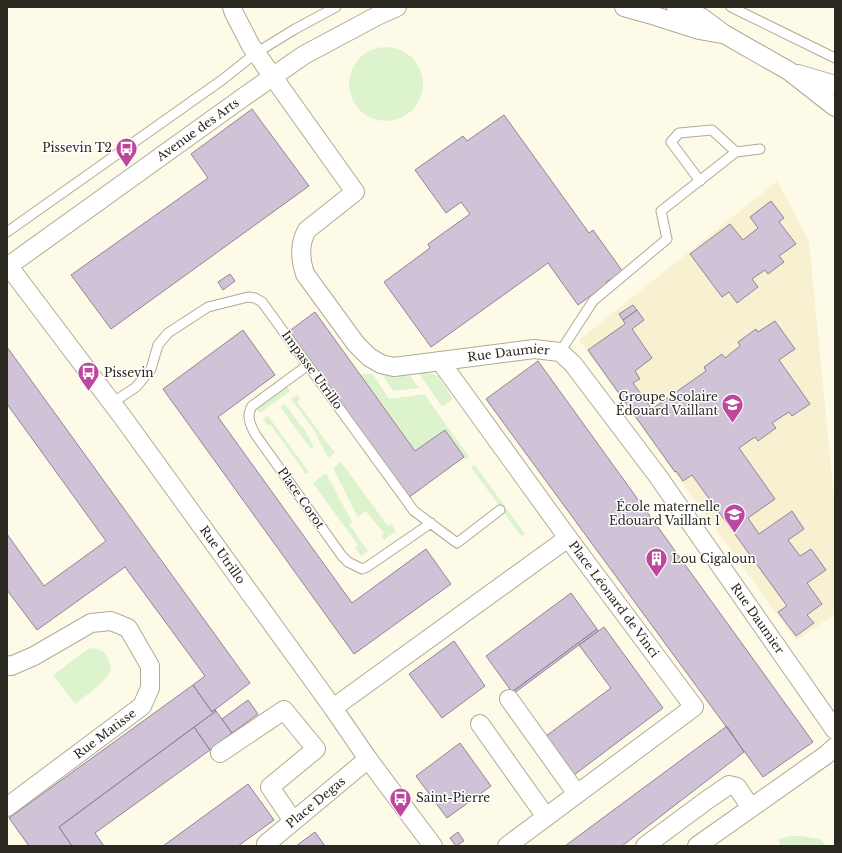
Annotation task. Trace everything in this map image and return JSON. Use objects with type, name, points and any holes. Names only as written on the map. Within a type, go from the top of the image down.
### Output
[{"type":"street","points":[[232,7],[247,39],[273,77]]},
{"type":"street","name":"Avenue des Arts","points":[[8,266],[304,55],[397,7]]},
{"type":"street","points":[[624,7],[699,30],[724,34]]},
{"type":"street","points":[[676,7],[701,17],[724,34],[789,71],[835,107]]},
{"type":"street","points":[[789,71],[835,85]]},
{"type":"street","name":"Rue Daumier","points":[[273,77],[355,192],[307,230],[302,238],[301,252],[305,274],[356,344],[369,357],[381,364],[394,367],[534,350],[560,352],[573,364],[657,475],[835,730]]},
{"type":"street","name":"Rue Utrillo","points":[[8,266],[112,404],[433,846]]},
{"type":"street","points":[[440,362],[568,538]]},
{"type":"street","name":"Place Léonard de Vinci","points":[[333,708],[568,538],[694,707],[507,846]]},
{"type":"street","name":"Rue Matisse","points":[[7,665],[11,666],[34,656],[91,623],[111,621],[128,628],[150,666],[150,688],[142,706],[7,807]]},
{"type":"street","points":[[509,699],[577,794]]},
{"type":"street","points":[[220,753],[284,710],[316,749],[270,787],[293,821]]},
{"type":"street","points":[[480,724],[546,817]]},
{"type":"street","points":[[697,846],[826,755],[835,747]]},
{"type":"street","name":"Place Degas","points":[[267,846],[266,844],[368,758]]},
{"type":"street","points":[[645,846],[729,785],[737,787],[751,808]]},
{"type":"lane","points":[[7,232],[222,80],[256,53],[295,29],[336,7]]},
{"type":"lane","points":[[731,7],[835,58]]},
{"type":"lane","points":[[700,181],[671,142],[679,133],[712,130],[736,152]]},
{"type":"lane","points":[[560,352],[593,301],[667,239],[662,211],[736,152],[760,149]]},
{"type":"lane","name":"Impasse Utrillo","points":[[112,404],[136,387],[150,369],[158,345],[168,333],[208,307],[248,297],[255,298],[262,302],[414,511],[457,543],[500,510]]},
{"type":"lane","name":"Place Corot","points":[[308,365],[252,406],[249,410],[249,421],[255,434],[342,556],[348,562],[362,569],[431,523]]},
{"type":"shaded area","name":"Groupe Scolaire Édouard Vaillant","points":[[777,181],[809,241],[835,508],[835,614],[796,641],[579,340]]},
{"type":"green space","points":[[386,47],[407,53],[417,63],[423,84],[417,105],[407,115],[386,121],[365,115],[355,105],[349,84],[355,63],[365,53]]},
{"type":"green space","points":[[379,370],[409,374],[419,388],[393,391]]},
{"type":"green space","points":[[426,371],[438,376],[453,399],[442,407],[420,375],[419,372]]},
{"type":"green space","points":[[360,374],[373,374],[389,399],[424,394],[469,457],[466,460],[444,431],[415,451]]},
{"type":"green space","points":[[287,386],[290,391],[260,413],[256,409],[258,406]]},
{"type":"green space","points":[[297,395],[300,399],[297,402],[335,453],[328,458],[312,427],[291,399]]},
{"type":"green space","points":[[285,404],[301,426],[302,425],[314,447],[311,449],[280,407]]},
{"type":"green space","points":[[268,416],[309,472],[306,474],[270,424],[267,425],[263,419]]},
{"type":"green space","points":[[341,462],[388,526],[391,524],[396,531],[384,540],[381,536],[384,534],[366,511],[358,517],[333,468]]},
{"type":"green space","points":[[475,465],[525,534],[521,536],[471,467]]},
{"type":"green space","points":[[326,473],[352,522],[349,524],[368,551],[361,556],[355,547],[358,545],[313,483]]},
{"type":"green space","points":[[89,648],[98,649],[104,652],[111,666],[110,673],[102,683],[75,704],[53,675]]},
{"type":"green space","points":[[790,836],[820,839],[827,846],[780,846],[779,839]]},
{"type":"building","points":[[252,109],[309,186],[111,329],[71,275],[208,178],[191,154]]},
{"type":"building","points":[[504,115],[589,233],[593,230],[623,272],[606,282],[607,284],[578,305],[548,263],[431,347],[384,282],[430,248],[428,244],[470,214],[461,202],[446,213],[415,170],[463,136],[467,141]]},
{"type":"building","points":[[771,201],[784,218],[779,222],[796,244],[779,256],[784,262],[768,274],[765,270],[752,279],[758,287],[737,303],[729,292],[722,297],[690,254],[730,224],[743,240],[758,228],[750,217]]},
{"type":"building","points":[[230,274],[235,281],[223,290],[218,282]]},
{"type":"building","points":[[633,305],[637,310],[623,320],[619,314]]},
{"type":"building","points":[[637,310],[644,320],[632,329],[652,358],[635,371],[640,379],[633,383],[652,409],[706,371],[704,367],[722,354],[725,358],[740,346],[738,342],[756,329],[758,332],[775,321],[795,349],[779,360],[810,404],[792,416],[789,412],[772,423],[776,428],[758,441],[755,437],[739,448],[775,499],[748,518],[759,534],[792,511],[804,529],[788,540],[800,556],[811,549],[826,570],[807,583],[822,604],[807,615],[814,623],[796,636],[778,612],[787,606],[692,475],[683,481],[676,471],[675,472],[588,350],[625,324],[623,320]]},
{"type":"building","points":[[315,312],[415,451],[445,430],[464,457],[408,498],[288,332]]},
{"type":"building","points":[[243,330],[275,375],[218,417],[352,603],[426,549],[451,584],[354,654],[163,389]]},
{"type":"building","points":[[7,347],[250,683],[212,712],[193,685],[205,676],[125,567],[37,630],[7,590],[7,534],[44,586],[106,541],[7,404]]},
{"type":"building","name":"Lou Cigaloun","points":[[538,361],[813,742],[763,777],[486,399]]},
{"type":"building","points":[[571,593],[597,629],[512,692],[486,656]]},
{"type":"building","points":[[604,627],[663,708],[574,775],[546,736],[611,688],[579,645]]},
{"type":"building","points":[[597,629],[598,631],[513,694],[512,692]]},
{"type":"building","points":[[454,641],[485,686],[442,718],[409,674]]},
{"type":"building","points":[[193,685],[212,712],[215,709],[216,711],[59,827],[72,846],[29,846],[9,818]]},
{"type":"building","points":[[248,700],[258,714],[232,733],[222,719]]},
{"type":"building","points":[[216,711],[232,733],[210,750],[194,727]]},
{"type":"building","points":[[727,726],[744,752],[622,846],[565,846]]},
{"type":"building","points":[[194,727],[210,750],[95,833],[104,846],[72,846],[59,827]]},
{"type":"building","points":[[460,743],[491,786],[447,818],[416,776]]},
{"type":"building","points":[[248,784],[274,820],[238,846],[163,846]]},
{"type":"building","points":[[315,832],[325,846],[296,846]]},
{"type":"building","points":[[458,832],[464,841],[456,846],[450,838]]},
{"type":"place","name":"Pissevin T2","points":[[127,168]]},
{"type":"place","name":"Pissevin","points":[[89,392]]},
{"type":"place","name":"Groupe Scolaire Édouard Vaillant","points":[[733,424]]},
{"type":"place","name":"École maternelle Edouard Vaillant 1","points":[[735,534]]},
{"type":"place","name":"Lou Cigaloun","points":[[657,578]]},
{"type":"place","name":"Saint-Pierre","points":[[400,818]]}]
